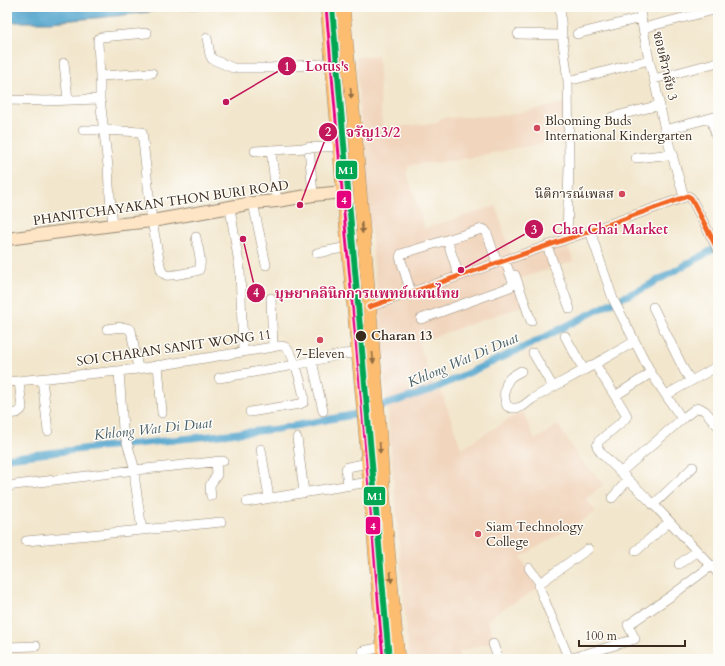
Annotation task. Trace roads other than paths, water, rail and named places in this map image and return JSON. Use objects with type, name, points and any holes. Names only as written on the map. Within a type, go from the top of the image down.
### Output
[{"type":"main road","points":[[328,7],[383,647]]},
{"type":"main road","points":[[343,7],[355,130],[385,514],[398,659]]},
{"type":"main road","name":"PHANITCHAYAKAN THON BURI ROAD","points":[[7,239],[152,221],[253,203],[277,201],[313,194],[343,192]]},
{"type":"main road","points":[[383,647],[396,633]]},
{"type":"street","points":[[560,7],[568,80],[569,164],[567,239]]},
{"type":"street","name":"ซอยศิวาลัย 3","points":[[639,7],[665,130],[684,197]]},
{"type":"street","points":[[643,28],[718,9]]},
{"type":"street","points":[[577,34],[641,18]]},
{"type":"street","points":[[113,225],[100,99],[98,40],[101,37],[147,33]]},
{"type":"street","points":[[518,34],[562,35]]},
{"type":"street","points":[[207,38],[212,59],[234,68],[270,68],[332,63]]},
{"type":"street","points":[[576,79],[649,60]]},
{"type":"street","points":[[654,79],[718,62]]},
{"type":"street","points":[[64,63],[68,100]]},
{"type":"street","points":[[100,76],[152,73]]},
{"type":"street","points":[[7,100],[45,101],[100,99]]},
{"type":"street","points":[[612,117],[660,105]]},
{"type":"street","points":[[665,130],[714,117],[718,142]]},
{"type":"street","points":[[83,130],[142,132],[152,221],[161,270],[163,273],[166,275],[199,270],[201,267],[196,237]]},
{"type":"street","points":[[255,151],[340,146]]},
{"type":"street","points":[[309,147],[313,194]]},
{"type":"street","points":[[271,150],[277,201]]},
{"type":"street","points":[[636,158],[673,154]]},
{"type":"street","points":[[369,307],[688,196],[691,198],[717,248]]},
{"type":"street","points":[[253,203],[266,265]]},
{"type":"street","points":[[230,208],[240,270],[243,351]]},
{"type":"street","points":[[411,293],[400,257],[402,254],[482,229],[485,230],[504,261],[531,321]]},
{"type":"street","points":[[590,231],[614,301],[634,342],[651,373],[682,419]]},
{"type":"street","points":[[447,240],[459,276]]},
{"type":"street","points":[[547,246],[570,309]]},
{"type":"street","points":[[317,253],[348,247]]},
{"type":"street","points":[[421,319],[510,287],[513,282],[504,261]]},
{"type":"street","points":[[271,298],[273,347]]},
{"type":"street","points":[[653,307],[690,381]]},
{"type":"street","points":[[107,329],[125,327],[131,330],[138,369]]},
{"type":"street","points":[[564,336],[584,370]]},
{"type":"street","points":[[521,371],[509,379],[506,384],[504,401],[507,406],[511,408],[523,406],[532,399],[634,342]]},
{"type":"street","name":"SOI CHARAN SANIT WONG 11","points":[[7,382],[138,369],[279,346],[285,347],[289,351],[295,365]]},
{"type":"street","points":[[219,378],[295,365],[343,354],[358,353]]},
{"type":"street","points":[[533,353],[553,387]]},
{"type":"street","points":[[312,361],[323,411]]},
{"type":"street","points":[[595,364],[626,416],[624,420],[599,441],[597,446],[601,453],[654,504],[669,522],[718,573]]},
{"type":"street","points":[[158,365],[162,413]]},
{"type":"street","points":[[250,412],[300,404],[304,402],[295,365]]},
{"type":"street","points":[[666,395],[718,366]]},
{"type":"street","points":[[119,371],[123,428],[135,470],[135,481],[142,530]]},
{"type":"street","points":[[615,396],[651,373]]},
{"type":"street","points":[[42,379],[48,430]]},
{"type":"street","points":[[7,414],[17,413],[22,410],[19,381]]},
{"type":"street","points":[[621,472],[695,409],[700,408],[705,411],[718,426]]},
{"type":"street","points":[[297,438],[304,492]]},
{"type":"street","points":[[261,449],[269,498]]},
{"type":"street","points":[[7,486],[219,461],[217,475],[209,486],[211,496]]},
{"type":"street","points":[[348,485],[346,469],[348,467],[368,463]]},
{"type":"street","points":[[654,504],[693,467]]},
{"type":"street","points":[[612,498],[628,480]]},
{"type":"street","points":[[247,502],[369,482]]},
{"type":"street","points":[[26,541],[220,522]]},
{"type":"street","points":[[636,551],[669,522]]},
{"type":"street","points":[[540,583],[588,549]]},
{"type":"street","points":[[679,564],[697,551]]},
{"type":"street","points":[[529,568],[540,583],[539,588],[569,659],[635,639],[628,626],[711,566]]},
{"type":"street","points":[[493,644],[497,659]]},
{"type":"street","points":[[7,647],[36,646]]},
{"type":"street","points":[[363,651],[383,647]]},
{"type":"water","points":[[7,7],[233,7],[163,10],[51,22],[7,22]]},
{"type":"waterway","name":"Khlong Wat Di Duat","points":[[7,458],[277,429],[352,415],[429,391],[531,344],[619,299],[642,289],[718,247]]},
{"type":"place","name":"Lotus's","points":[[226,102]]},
{"type":"place","name":"Blooming Buds International Kindergarten","points":[[537,128]]},
{"type":"place","name":"นิติการณ์เพลส","points":[[622,194]]},
{"type":"place","name":"จรัญ13/2","points":[[300,205]]},
{"type":"place","name":"บุษยาคลินิกการแพทย์แผนไทย","points":[[243,239]]},
{"type":"place","name":"Chat Chai Market","points":[[461,270]]},
{"type":"place","name":"Charan 13","points":[[361,336]]},
{"type":"place","name":"7-Eleven","points":[[320,340]]},
{"type":"place","name":"Siam Technology College","points":[[478,534]]}]
